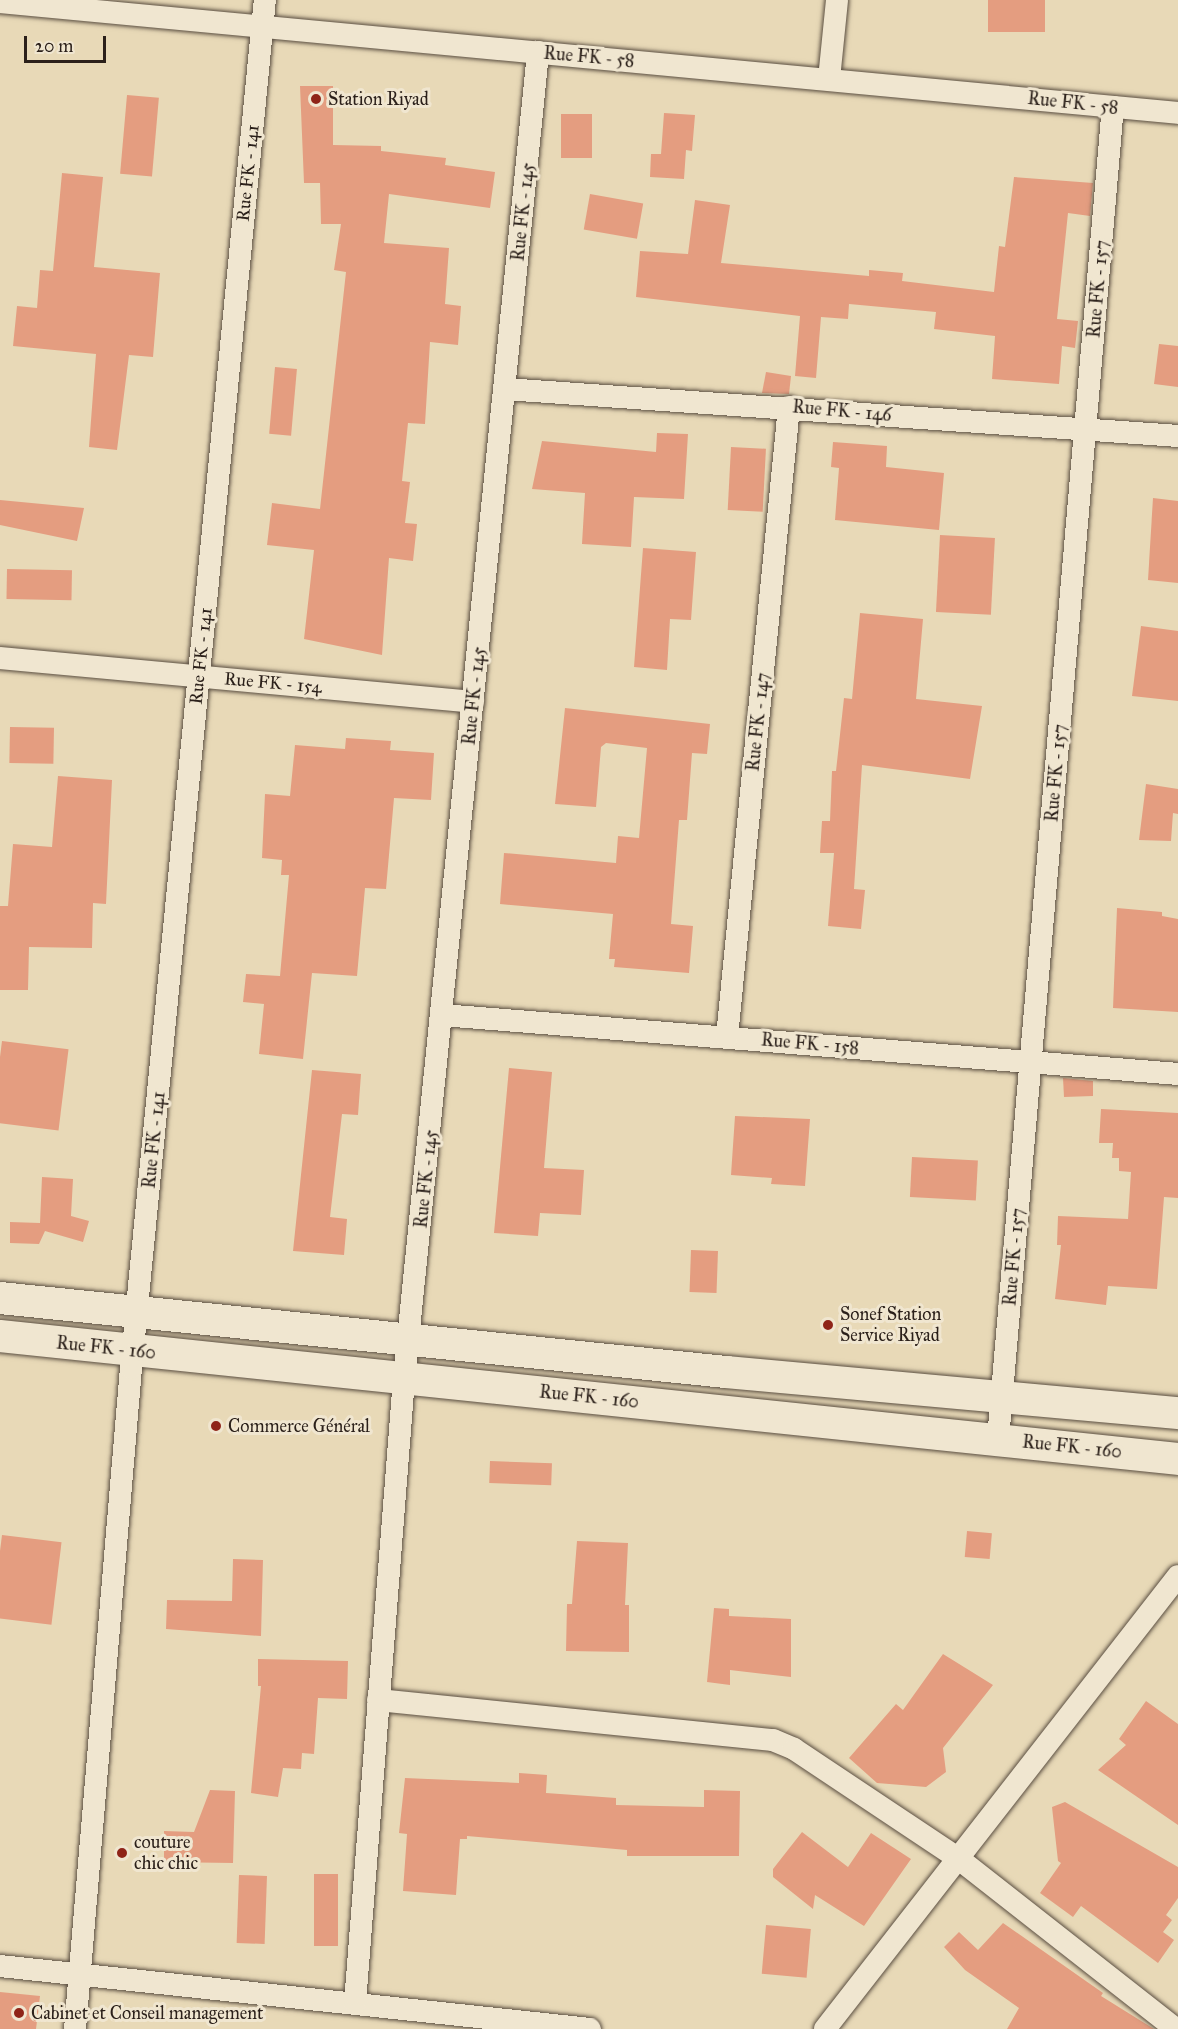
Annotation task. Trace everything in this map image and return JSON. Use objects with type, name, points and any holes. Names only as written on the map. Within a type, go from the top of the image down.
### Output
[{"type":"main road","points":[[0,1298],[1178,1413]]},
{"type":"main road","name":"Rue FK - 160","points":[[0,1336],[1178,1459]]},
{"type":"street","name":"Rue FK - 141","points":[[75,2029],[137,1312],[265,0]]},
{"type":"street","points":[[829,80],[837,0]]},
{"type":"street","name":"Rue FK - 58","points":[[0,2],[1178,113]]},
{"type":"street","name":"Rue FK - 145","points":[[355,2003],[404,1379],[410,1339],[538,52]]},
{"type":"street","name":"Rue FK - 157","points":[[998,1439],[1113,107]]},
{"type":"street","name":"Rue FK - 146","points":[[505,389],[789,407],[1085,431],[1178,436]]},
{"type":"street","name":"Rue FK - 147","points":[[727,1037],[789,407]]},
{"type":"street","name":"Rue FK - 154","points":[[0,658],[473,702]]},
{"type":"street","name":"Rue FK - 158","points":[[442,1015],[1178,1074]]},
{"type":"street","points":[[825,2029],[1178,1576]]},
{"type":"street","points":[[378,1700],[773,1740],[794,1749],[959,1859],[1176,2029]]},
{"type":"street","points":[[0,1966],[590,2029]]},
{"type":"building","points":[[988,0],[1045,0],[1045,32],[988,32]]},
{"type":"building","points":[[300,86],[333,86],[333,145],[381,146],[381,151],[446,158],[445,165],[495,172],[490,208],[389,194],[384,243],[449,248],[445,304],[461,306],[458,345],[430,342],[425,424],[408,423],[402,481],[410,482],[405,523],[417,524],[413,561],[389,558],[382,655],[304,639],[314,550],[267,545],[272,503],[320,509],[346,272],[334,270],[341,224],[321,224],[320,183],[304,183]]},
{"type":"building","points":[[127,95],[159,98],[152,176],[120,174]]},
{"type":"building","points":[[664,113],[695,115],[692,151],[686,150],[684,179],[650,177],[651,154],[661,154]]},
{"type":"building","points":[[561,114],[592,114],[592,158],[561,158]]},
{"type":"building","points":[[62,173],[103,177],[94,267],[160,273],[153,357],[129,355],[117,450],[89,447],[96,354],[13,346],[17,306],[37,308],[40,270],[53,271]]},
{"type":"building","points":[[1014,177],[1093,183],[1090,216],[1068,213],[1057,319],[1078,321],[1075,348],[1062,346],[1059,384],[992,379],[995,336],[934,329],[936,312],[849,304],[848,319],[821,317],[816,378],[795,376],[800,316],[636,297],[640,251],[688,254],[695,200],[730,205],[721,263],[869,276],[869,270],[903,273],[902,281],[994,292],[999,246],[1005,247]]},
{"type":"building","points":[[590,194],[643,203],[637,239],[584,229]]},
{"type":"building","points":[[1159,344],[1178,346],[1178,387],[1154,384]]},
{"type":"building","points":[[275,367],[297,369],[291,436],[269,434]]},
{"type":"building","points":[[766,372],[791,376],[789,394],[762,393]]},
{"type":"building","points":[[657,433],[688,434],[684,499],[634,497],[631,547],[582,544],[585,493],[532,489],[542,441],[656,452]]},
{"type":"building","points":[[833,442],[887,446],[886,467],[944,473],[939,530],[835,520],[839,468],[831,467]]},
{"type":"building","points":[[731,447],[766,449],[763,512],[728,510]]},
{"type":"building","points":[[1153,498],[1178,501],[1178,583],[1148,580]]},
{"type":"building","points":[[0,500],[84,508],[77,541],[0,525]]},
{"type":"building","points":[[940,535],[995,538],[991,615],[936,612]]},
{"type":"building","points":[[643,548],[696,552],[691,620],[670,619],[667,670],[634,667]]},
{"type":"building","points":[[7,569],[72,570],[71,600],[6,599]]},
{"type":"building","points":[[860,613],[923,619],[916,699],[982,706],[970,779],[862,765],[854,889],[865,890],[861,929],[828,926],[834,853],[820,853],[822,821],[830,821],[832,771],[836,771],[844,698],[852,699]]},
{"type":"building","points":[[1141,626],[1178,631],[1178,701],[1132,696]]},
{"type":"building","points":[[565,708],[710,724],[707,754],[692,753],[687,820],[679,820],[671,924],[693,926],[689,973],[614,967],[615,959],[609,959],[613,914],[500,904],[504,853],[616,863],[618,836],[639,838],[647,748],[606,743],[601,747],[596,807],[555,804]]},
{"type":"building","points":[[10,727],[54,728],[53,764],[9,763]]},
{"type":"building","points":[[346,738],[391,741],[390,750],[434,753],[431,800],[394,798],[386,889],[365,888],[357,976],[312,973],[303,1059],[259,1054],[264,1004],[243,1002],[246,974],[280,976],[289,875],[281,875],[282,860],[262,858],[265,794],[290,796],[295,745],[345,749]]},
{"type":"building","points":[[58,776],[112,780],[106,904],[93,903],[92,948],[29,947],[28,990],[0,990],[0,906],[8,906],[13,844],[52,847]]},
{"type":"building","points":[[1146,784],[1178,789],[1178,814],[1173,813],[1171,841],[1139,840]]},
{"type":"building","points":[[1117,908],[1162,912],[1162,916],[1178,919],[1178,1012],[1113,1008]]},
{"type":"building","points":[[2,1041],[69,1049],[59,1131],[0,1123]]},
{"type":"building","points":[[509,1068],[552,1072],[544,1168],[584,1170],[581,1215],[540,1213],[538,1236],[494,1233]]},
{"type":"building","points":[[312,1070],[361,1074],[358,1115],[342,1114],[330,1217],[347,1219],[344,1255],[293,1251]]},
{"type":"building","points":[[1063,1078],[1093,1081],[1093,1096],[1064,1097]]},
{"type":"building","points":[[1101,1109],[1178,1113],[1178,1198],[1164,1197],[1157,1289],[1108,1286],[1106,1305],[1055,1299],[1061,1245],[1057,1245],[1058,1216],[1128,1219],[1131,1172],[1119,1171],[1119,1158],[1112,1158],[1113,1143],[1099,1143]]},
{"type":"building","points":[[735,1116],[810,1119],[805,1186],[771,1184],[772,1178],[731,1175]]},
{"type":"building","points":[[912,1157],[978,1160],[976,1200],[910,1197]]},
{"type":"building","points":[[42,1177],[73,1179],[71,1216],[89,1221],[83,1242],[45,1231],[39,1244],[10,1243],[10,1222],[40,1223]]},
{"type":"building","points":[[691,1250],[718,1251],[717,1293],[690,1292]]},
{"type":"building","points":[[490,1461],[552,1463],[551,1485],[489,1483]]},
{"type":"building","points":[[967,1531],[992,1533],[990,1559],[965,1557]]},
{"type":"building","points":[[2,1535],[62,1542],[51,1625],[0,1618]]},
{"type":"building","points":[[577,1541],[628,1543],[625,1605],[629,1605],[629,1652],[566,1651],[567,1604],[572,1604]]},
{"type":"building","points":[[233,1559],[263,1560],[261,1636],[166,1629],[167,1600],[232,1601]]},
{"type":"building","points":[[714,1608],[729,1609],[729,1616],[791,1619],[791,1677],[730,1670],[730,1685],[707,1682]]},
{"type":"building","points":[[943,1654],[993,1685],[943,1748],[946,1772],[926,1787],[877,1783],[849,1758],[896,1704],[903,1710]]},
{"type":"building","points":[[258,1659],[348,1661],[347,1699],[318,1698],[314,1754],[302,1753],[301,1769],[283,1768],[278,1797],[251,1793],[261,1686],[258,1686]]},
{"type":"building","points":[[1146,1701],[1178,1724],[1178,1825],[1098,1770],[1126,1745],[1119,1739]]},
{"type":"building","points":[[519,1773],[547,1775],[546,1793],[616,1798],[616,1805],[704,1807],[704,1790],[740,1791],[739,1856],[627,1856],[627,1850],[467,1836],[467,1839],[460,1839],[456,1895],[403,1891],[407,1834],[399,1833],[405,1778],[519,1783]]},
{"type":"building","points":[[210,1790],[235,1791],[233,1863],[164,1862],[164,1831],[194,1832]]},
{"type":"building","points":[[1065,1802],[1178,1867],[1178,1898],[1166,1915],[1172,1920],[1163,1932],[1174,1940],[1158,1963],[1081,1906],[1073,1917],[1040,1893],[1061,1863],[1058,1861],[1052,1807]]},
{"type":"building","points":[[802,1832],[848,1867],[871,1833],[911,1859],[864,1926],[815,1895],[813,1909],[773,1877],[773,1869]]},
{"type":"building","points":[[314,1874],[338,1874],[338,1946],[314,1946]]},
{"type":"building","points":[[239,1875],[267,1876],[265,1944],[237,1943]]},
{"type":"building","points":[[1003,1923],[1103,1993],[1101,1996],[1154,2029],[1007,2029],[1019,2008],[965,1970],[944,1947],[959,1932],[978,1950]]},
{"type":"building","points":[[766,1925],[811,1929],[807,1978],[762,1974]]},
{"type":"building","name":"Cabinet et Conseil management","points":[[0,1992],[40,1996],[36,2029],[0,2029]]},
{"type":"place","name":"Station Riyad","points":[[316,99]]},
{"type":"place","name":"Sonef Station Service Riyad","points":[[828,1325]]},
{"type":"place","name":"Commerce Général","points":[[216,1426]]},
{"type":"place","name":"couture chic chic","points":[[122,1853]]},
{"type":"place","name":"Cabinet et Conseil management","points":[[19,2013]]}]
